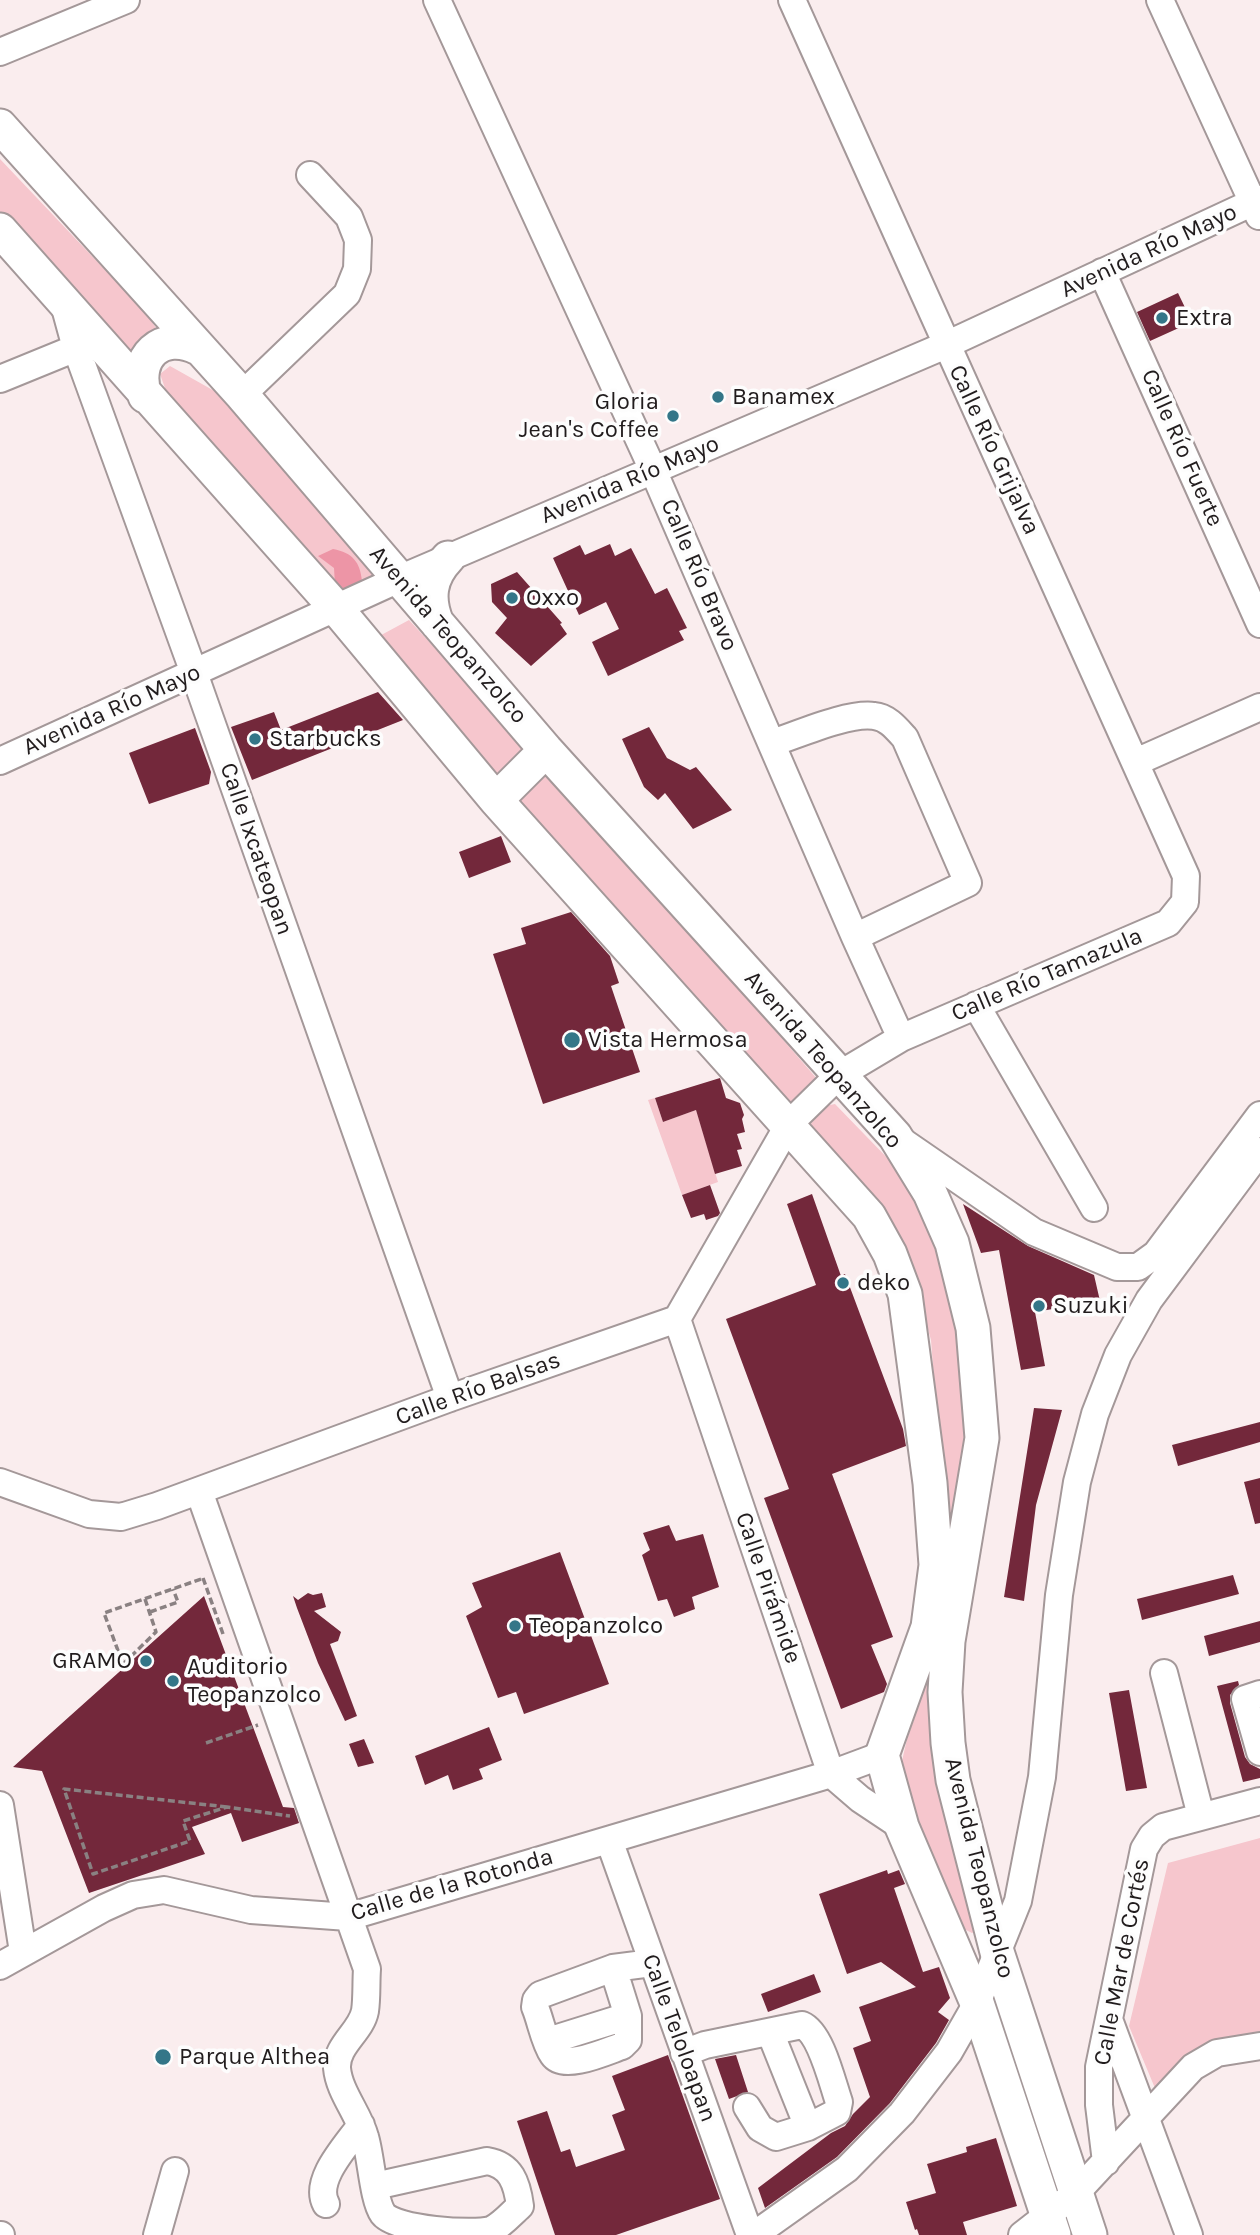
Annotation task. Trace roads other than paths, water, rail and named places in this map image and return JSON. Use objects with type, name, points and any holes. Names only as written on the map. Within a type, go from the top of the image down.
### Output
[{"type":"main road","name":"Avenida Teopanzolco","points":[[0,126],[242,395],[546,750],[895,1136],[930,1193],[952,1243],[973,1328],[982,1438],[948,1641],[945,1692],[953,1780],[997,1952],[1090,2235]]},
{"type":"main road","points":[[0,230],[63,300],[90,348],[145,396],[335,608],[496,800],[869,1216],[890,1254],[905,1294],[930,1483],[936,1565],[928,1627],[882,1755]]},
{"type":"main road","points":[[145,396],[141,377],[146,359],[152,351],[169,342],[180,341],[198,348]]},
{"type":"main road","points":[[437,623],[430,601],[431,589],[439,567],[448,558]]},
{"type":"main road","points":[[496,800],[546,750]]},
{"type":"main road","name":"Avenida Teopanzolco","points":[[882,1755],[902,1827],[977,2003],[1051,2225]]},
{"type":"street","points":[[0,52],[126,0]]},
{"type":"street","name":"Calle Río Bravo","points":[[437,0],[653,470],[901,1038]]},
{"type":"street","name":"Calle Río Grijalva","points":[[792,0],[1186,876],[1185,902]]},
{"type":"street","points":[[1160,0],[1258,206]]},
{"type":"street","points":[[242,395],[347,294],[357,269],[358,240],[349,217],[310,175]]},
{"type":"street","name":"Avenida Río Mayo","points":[[0,761],[399,579],[946,345],[1102,272],[1258,206]]},
{"type":"street","name":"Calle Río Fuerte","points":[[1102,272],[1260,624]]},
{"type":"street","points":[[0,379],[90,348]]},
{"type":"street","name":"Calle Ixcateopan","points":[[90,348],[194,673],[450,1398]]},
{"type":"street","points":[[1136,762],[1260,707]]},
{"type":"street","points":[[772,743],[857,716],[876,716],[894,724],[905,738],[968,883],[855,937]]},
{"type":"street","name":"Calle Río Tamazula","points":[[839,1075],[901,1038],[1168,923],[1185,902]]},
{"type":"street","points":[[976,1005],[1094,1209]]},
{"type":"street","points":[[677,1319],[789,1124],[839,1075]]},
{"type":"street","points":[[895,1136],[1034,1232],[1118,1267],[1138,1267],[1156,1254],[1260,1115]]},
{"type":"street","points":[[752,2235],[847,2169],[902,2113],[949,2052],[977,2003],[1018,1901],[1042,1777],[1059,1595],[1077,1482],[1095,1413],[1118,1355],[1149,1300],[1260,1151]]},
{"type":"street","name":"Calle Río Balsas","points":[[0,1482],[89,1514],[121,1517],[677,1319]]},
{"type":"street","name":"Calle Pirámide","points":[[677,1319],[831,1773],[860,1799],[902,1827]]},
{"type":"street","points":[[198,1491],[214,1574],[367,1969],[365,2014],[339,2054],[337,2068],[341,2083],[361,2125],[376,2186],[383,2214],[391,2221],[415,2227],[473,2234],[492,2230],[520,2206],[519,2196],[509,2172],[504,2166],[487,2161],[376,2186]]},
{"type":"street","points":[[1164,1673],[1201,1816]]},
{"type":"street","points":[[1260,1694],[1245,1699],[1260,1750]]},
{"type":"street","name":"Calle de la Rotonda","points":[[0,1966],[104,1908],[133,1895],[164,1890],[251,1910],[348,1917],[831,1773],[882,1755]]},
{"type":"street","name":"Calle Mar de Cortés","points":[[1106,2162],[1099,2105],[1099,2067],[1144,1849],[1152,1836],[1163,1827],[1260,1801]]},
{"type":"street","points":[[0,1805],[23,1952]]},
{"type":"street","name":"Calle Teloloapan","points":[[609,1840],[752,2235]]},
{"type":"street","points":[[614,1968],[628,2016],[548,2041],[535,2007],[540,1995],[614,1968],[650,1956]]},
{"type":"street","points":[[1110,2022],[1189,2235]]},
{"type":"street","points":[[684,2053],[705,2045],[802,2025],[810,2028],[817,2040],[839,2102],[836,2112],[808,2127],[776,2137],[760,2128],[747,2107]]},
{"type":"street","points":[[770,2032],[808,2127]]},
{"type":"street","points":[[1023,2235],[1051,2225],[1076,2193],[1193,2067],[1217,2053],[1260,2046]]},
{"type":"street","points":[[326,2204],[322,2197],[322,2187],[327,2175],[361,2125]]},
{"type":"street","points":[[157,2235],[175,2171]]},
{"type":"place","name":"Extra","points":[[1162,318]]},
{"type":"place","name":"Banamex","points":[[718,397]]},
{"type":"place","name":"Gloria Jean's Coffee","points":[[673,416]]},
{"type":"place","name":"Oxxo","points":[[512,598]]},
{"type":"place","name":"Starbucks","points":[[255,739]]},
{"type":"place","name":"Vista Hermosa","points":[[572,1040]]},
{"type":"place","name":"deko","points":[[843,1283]]},
{"type":"place","name":"Suzuki","points":[[1039,1306]]},
{"type":"place","name":"Teopanzolco","points":[[515,1626]]},
{"type":"place","name":"GRAMO","points":[[146,1661]]},
{"type":"place","name":"Auditorio Teopanzolco","points":[[173,1681]]},
{"type":"place","name":"Parque Althea","points":[[163,2057]]}]
